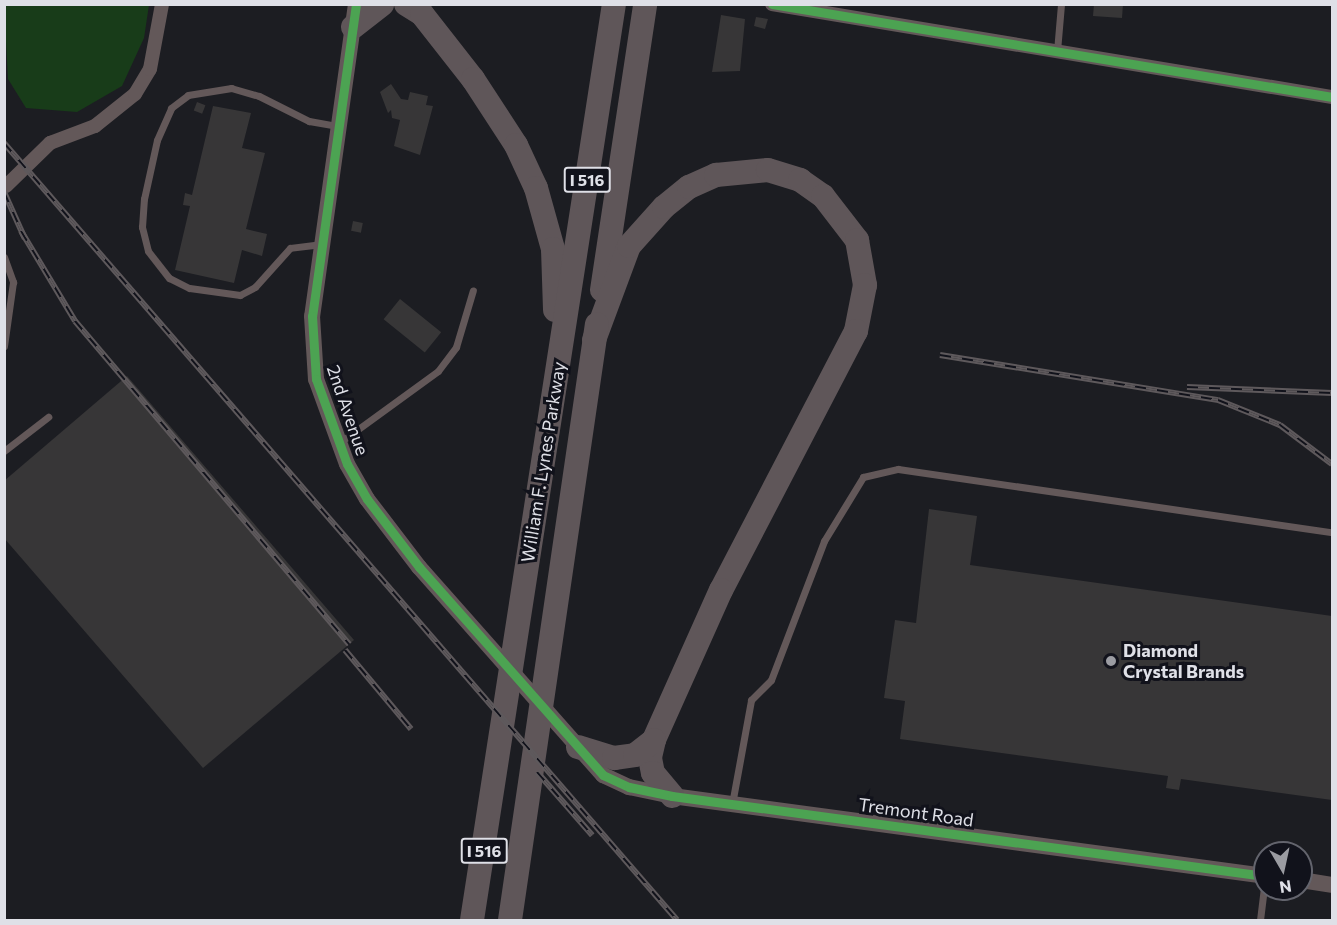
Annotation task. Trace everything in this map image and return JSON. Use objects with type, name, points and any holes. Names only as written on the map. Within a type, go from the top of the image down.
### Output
[{"type":"highway","points":[[354,12],[382,4]]},
{"type":"highway","name":"William F. Lynes Parkway","points":[[472,921],[614,4]]},
{"type":"highway","name":"William F. Lynes Parkway","points":[[510,921],[645,4]]},
{"type":"highway","points":[[414,8],[496,112],[536,188],[553,249],[559,356]]},
{"type":"highway","points":[[594,340],[628,246],[664,207],[689,187],[716,175],[768,170],[800,180],[823,196],[856,240],[865,285],[856,331],[721,590],[654,740],[650,758],[653,773],[672,796]]},
{"type":"highway","points":[[578,747],[614,758],[635,755],[654,740]]},
{"type":"street","points":[[6,186],[50,143],[95,126],[135,94],[150,69],[162,4]]},
{"type":"street","points":[[772,4],[1332,97]]},
{"type":"street","name":"2nd Avenue","points":[[354,12],[322,244],[312,343],[316,379],[339,443],[367,499],[419,567],[578,747]]},
{"type":"street","name":"Tremont Road","points":[[578,747],[603,775],[629,787],[672,796],[1253,874]]},
{"type":"street","points":[[1313,882],[1332,885]]},
{"type":"lane","points":[[1057,51],[1061,4]]},
{"type":"lane","points":[[322,244],[290,248],[255,287],[240,295],[189,288],[169,278],[148,251],[142,227],[144,199],[157,140],[171,108],[188,95],[231,88],[259,96],[309,121],[340,126]]},
{"type":"lane","points":[[4,257],[13,282],[4,346]]},
{"type":"lane","points":[[339,443],[438,371],[456,347],[473,290]]},
{"type":"lane","points":[[4,451],[48,417]]},
{"type":"lane","points":[[732,804],[751,700],[771,680],[824,541],[864,477],[898,469],[1332,532]]},
{"type":"lane","points":[[1260,921],[1262,901]]},
{"type":"green space","points":[[4,5],[149,5],[144,38],[122,86],[77,112],[26,108],[8,79]]},
{"type":"building","points":[[1094,4],[1123,4],[1122,18],[1093,16]]},
{"type":"building","points":[[721,15],[745,19],[740,71],[712,72]]},
{"type":"building","points":[[756,17],[768,19],[765,29],[754,26]]},
{"type":"building","points":[[391,84],[401,99],[408,100],[410,92],[428,96],[426,105],[433,106],[420,155],[394,146],[400,120],[392,118],[391,110],[388,113],[380,92]]},
{"type":"building","points":[[197,102],[205,105],[202,114],[194,110]]},
{"type":"building","points":[[213,106],[251,113],[242,148],[265,153],[246,229],[267,234],[262,256],[242,250],[234,283],[175,270],[190,206],[183,205],[185,193],[192,195]]},
{"type":"building","points":[[353,221],[363,223],[361,233],[351,231]]},
{"type":"building","points":[[400,299],[441,332],[425,353],[384,319]]},
{"type":"building","points":[[127,376],[354,640],[203,768],[4,538],[4,481]]},
{"type":"building","name":"Diamond Crystal Brands","points":[[929,509],[977,516],[970,565],[1332,616],[1332,800],[1181,779],[1179,790],[1166,788],[1168,776],[900,739],[905,701],[884,698],[895,620],[916,623]]},
{"type":"railway","points":[[4,143],[677,920]]},
{"type":"railway","points":[[4,192],[25,239]]},
{"type":"railway","points":[[21,231],[75,321],[349,644]]},
{"type":"railway","points":[[940,355],[1218,400],[1280,425],[1332,464]]},
{"type":"railway","points":[[1187,387],[1332,393]]},
{"type":"railway","points":[[345,650],[411,729]]},
{"type":"railway","points":[[537,772],[592,835]]},
{"type":"cycle path","points":[[356,4],[312,316],[316,379],[347,464],[367,499],[419,567],[603,775],[629,787],[672,796],[1253,874]]},
{"type":"cycle path","points":[[772,4],[1332,97]]},
{"type":"place","name":"Diamond Crystal Brands","points":[[1111,661]]}]
